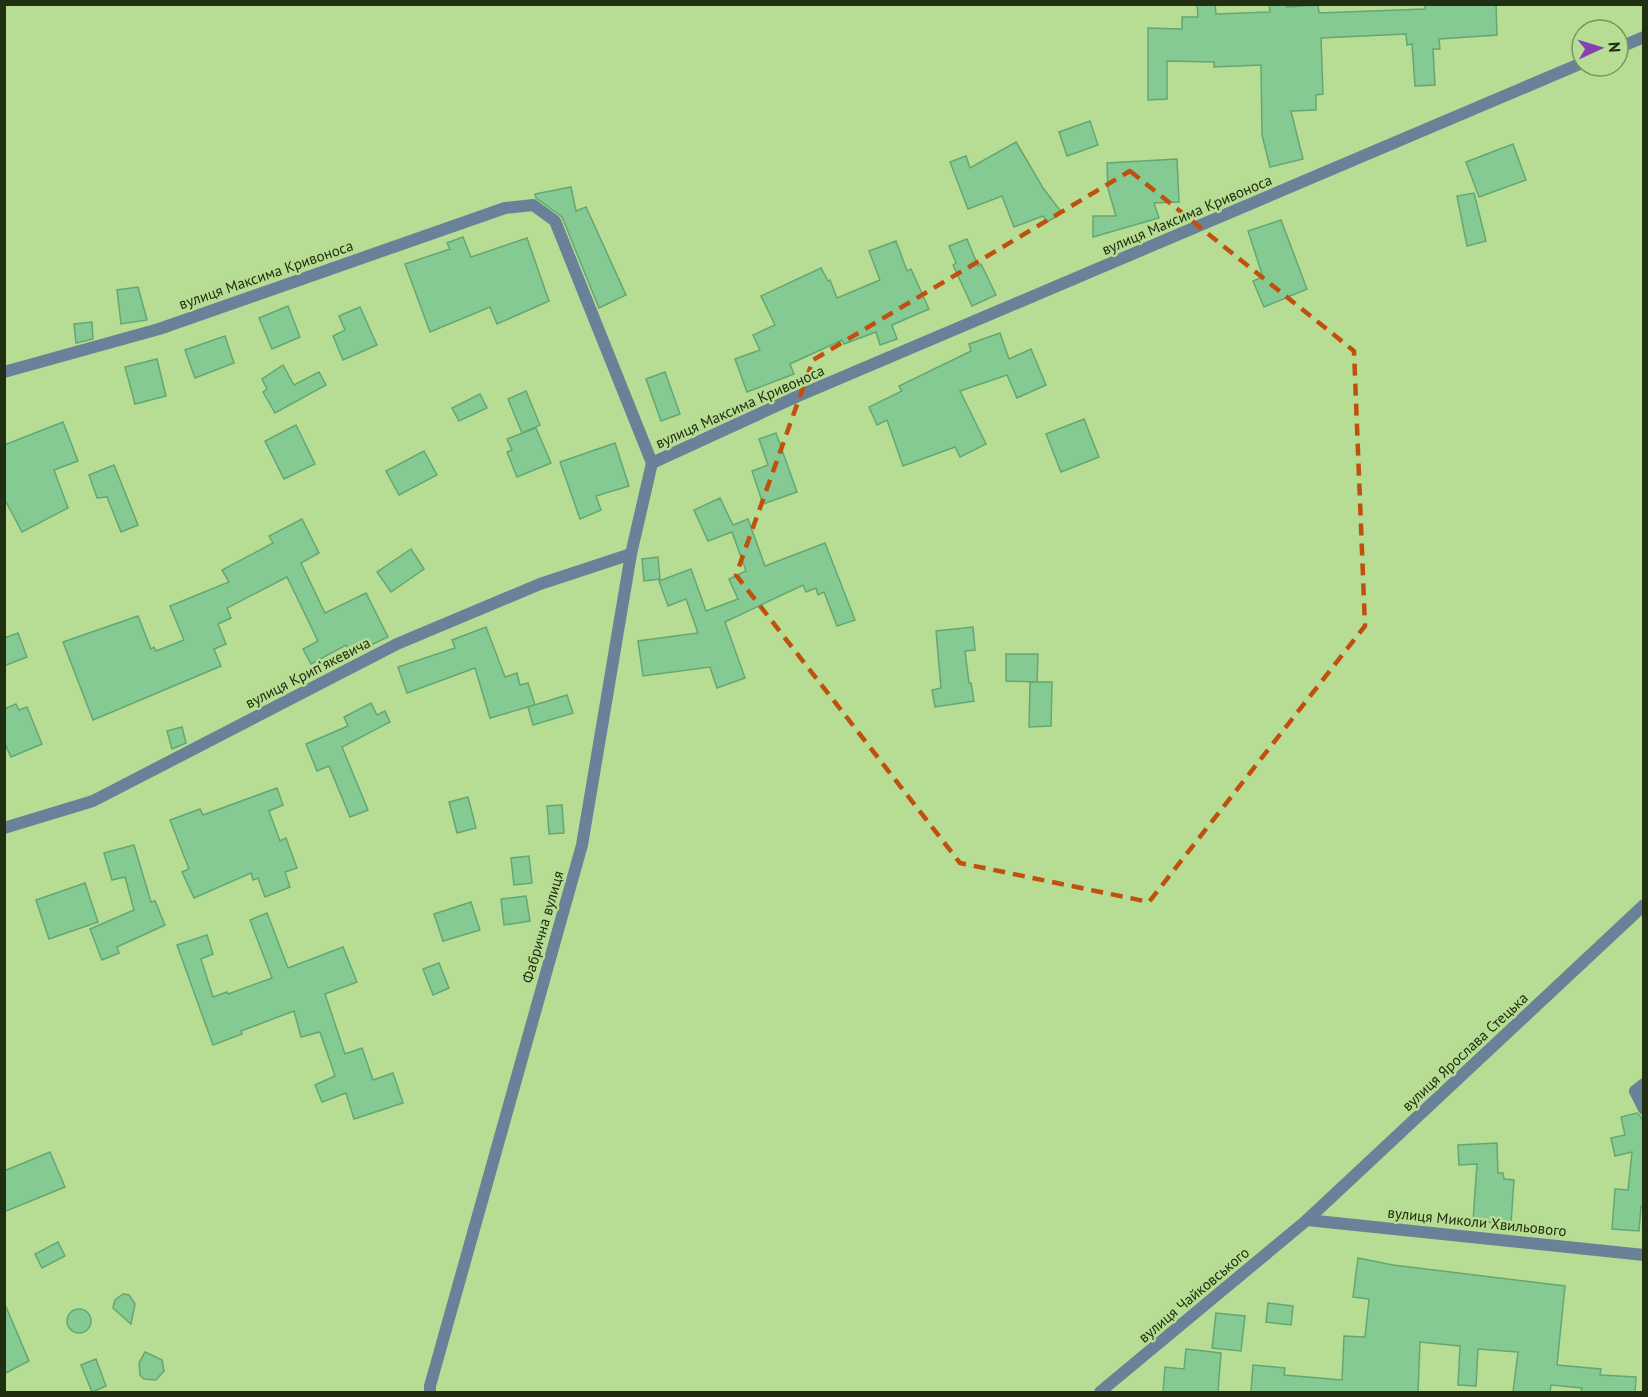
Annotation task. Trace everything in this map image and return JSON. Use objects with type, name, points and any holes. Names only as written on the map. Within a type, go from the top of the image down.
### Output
[{"type":"street","points":[[1630,43],[1644,37]]},
{"type":"street","name":"вулиця Максима Кривоноса","points":[[4,372],[159,328],[505,208],[533,205],[555,221],[652,463],[798,396],[1570,68]]},
{"type":"street","name":"Фабрична вулиця","points":[[430,1390],[582,845],[631,554],[652,463]]},
{"type":"street","name":"вулиця Крипʼякевича","points":[[4,828],[93,801],[397,644],[540,584],[631,554]]},
{"type":"street","name":"вулиця Ярослава Стецька","points":[[1307,1220],[1644,905]]},
{"type":"street","points":[[1644,1084],[1635,1091],[1644,1109]]},
{"type":"street","name":"вулиця Миколи Хвильового","points":[[1307,1220],[1644,1254]]},
{"type":"street","name":"вулиця Чайковського","points":[[1100,1392],[1307,1220]]},
{"type":"highlighted area","points":[[1130,171],[1354,351],[1365,626],[1149,902],[960,863],[736,575],[813,360]]},
{"type":"building","points":[[1197,4],[1215,4],[1216,14],[1270,12],[1269,4],[1287,4],[1287,7],[1318,5],[1319,13],[1425,9],[1425,4],[1496,4],[1497,35],[1439,39],[1440,49],[1433,49],[1435,85],[1415,86],[1412,44],[1407,45],[1406,34],[1321,38],[1323,94],[1316,95],[1316,110],[1291,111],[1303,159],[1270,167],[1262,135],[1261,65],[1214,67],[1214,62],[1167,61],[1167,99],[1148,100],[1148,28],[1182,29],[1182,17],[1198,17]]},
{"type":"building","points":[[1090,121],[1098,145],[1067,156],[1059,132]]},
{"type":"building","points":[[1016,142],[1043,188],[1062,213],[1047,222],[1043,216],[1014,227],[1002,196],[968,209],[950,162],[966,156],[970,168]]},
{"type":"building","points":[[1513,144],[1526,180],[1479,197],[1466,162]]},
{"type":"building","points":[[1177,159],[1179,202],[1154,203],[1159,218],[1093,237],[1093,216],[1116,216],[1108,189],[1107,163]]},
{"type":"building","points":[[571,187],[576,211],[586,207],[626,295],[599,308],[562,217],[536,198],[535,194]]},
{"type":"building","points":[[1474,193],[1486,241],[1467,246],[1457,196]]},
{"type":"building","points":[[1281,220],[1307,289],[1264,307],[1253,281],[1263,277],[1248,231]]},
{"type":"building","points":[[463,237],[471,257],[527,238],[549,301],[497,324],[490,307],[430,332],[405,264],[450,249],[447,243]]},
{"type":"building","points":[[967,239],[978,266],[981,264],[996,295],[972,306],[953,265],[956,263],[949,246]]},
{"type":"building","points":[[896,241],[907,271],[911,269],[929,309],[892,325],[897,339],[880,345],[876,332],[844,344],[842,340],[790,364],[794,374],[747,392],[735,359],[760,350],[753,335],[775,325],[761,296],[821,268],[828,281],[830,280],[837,298],[880,280],[869,251]]},
{"type":"building","points":[[138,287],[147,320],[121,324],[117,290]]},
{"type":"building","points":[[288,306],[300,337],[272,349],[259,318]]},
{"type":"building","points":[[360,307],[377,345],[343,360],[333,336],[345,330],[339,316]]},
{"type":"building","points":[[92,322],[93,339],[76,343],[74,324]]},
{"type":"building","points":[[1000,333],[1009,359],[1031,349],[1046,385],[1017,398],[1007,375],[960,391],[986,444],[960,457],[955,447],[903,466],[887,420],[877,425],[869,407],[902,391],[899,386],[971,351],[969,344]]},
{"type":"building","points":[[225,336],[234,363],[195,378],[185,350]]},
{"type":"building","points":[[157,359],[166,396],[135,404],[125,367]]},
{"type":"building","points":[[283,365],[294,385],[319,372],[326,385],[275,413],[263,392],[267,389],[262,379]]},
{"type":"building","points":[[665,372],[680,414],[661,421],[646,379]]},
{"type":"building","points":[[526,391],[540,425],[522,433],[508,399]]},
{"type":"building","points":[[480,394],[487,408],[459,421],[452,408]]},
{"type":"building","points":[[1084,419],[1099,457],[1061,472],[1046,434]]},
{"type":"building","points":[[63,422],[78,461],[54,470],[68,508],[22,532],[4,498],[4,445]]},
{"type":"building","points":[[296,425],[315,464],[284,479],[265,441]]},
{"type":"building","points":[[536,428],[551,463],[517,477],[507,452],[512,450],[507,439]]},
{"type":"building","points":[[776,433],[797,492],[763,504],[752,471],[768,465],[759,439]]},
{"type":"building","points":[[615,443],[629,486],[596,496],[601,510],[580,519],[560,462]]},
{"type":"building","points":[[424,451],[437,475],[399,495],[386,471]]},
{"type":"building","points":[[114,465],[138,525],[121,532],[107,497],[97,498],[89,475]]},
{"type":"building","points":[[720,498],[733,525],[748,519],[765,566],[825,543],[855,620],[837,626],[824,592],[818,595],[816,588],[806,592],[803,585],[725,622],[745,678],[717,688],[710,667],[643,676],[638,641],[698,633],[686,599],[668,606],[659,581],[691,569],[706,611],[738,599],[729,579],[746,571],[732,532],[708,541],[694,510]]},
{"type":"building","points":[[302,519],[319,553],[301,563],[325,613],[366,593],[388,637],[367,647],[364,641],[349,650],[346,645],[311,664],[303,649],[318,641],[287,577],[227,608],[231,618],[218,624],[226,644],[214,649],[221,666],[93,720],[63,642],[138,616],[151,649],[154,647],[156,651],[184,640],[170,606],[229,582],[222,570],[273,543],[269,536]]},
{"type":"building","points":[[411,549],[424,569],[391,592],[377,572]]},
{"type":"building","points":[[658,557],[660,579],[644,581],[642,559]]},
{"type":"building","points":[[486,627],[505,677],[517,673],[520,685],[528,683],[535,705],[490,718],[475,668],[407,693],[398,667],[455,648],[452,640]]},
{"type":"building","points":[[973,627],[975,650],[965,651],[974,701],[935,707],[932,690],[941,688],[936,631]]},
{"type":"building","points":[[18,633],[27,657],[4,666],[4,638]]},
{"type":"building","points":[[1006,654],[1038,654],[1037,682],[1006,681]]},
{"type":"building","points":[[1030,682],[1052,682],[1051,726],[1029,727]]},
{"type":"building","points":[[567,695],[573,713],[533,725],[528,707]]},
{"type":"building","points":[[371,703],[377,715],[385,711],[390,722],[342,747],[368,810],[350,817],[329,766],[317,771],[306,744],[348,726],[344,717]]},
{"type":"building","points":[[16,704],[19,710],[27,707],[42,744],[11,757],[4,742],[4,709]]},
{"type":"building","points":[[182,727],[186,743],[172,749],[167,731]]},
{"type":"building","points":[[277,788],[283,805],[269,811],[280,841],[286,838],[297,868],[285,872],[290,887],[265,897],[258,878],[253,880],[251,873],[194,898],[182,872],[189,869],[170,820],[200,809],[203,815]]},
{"type":"building","points":[[468,797],[476,828],[457,833],[449,802]]},
{"type":"building","points":[[562,805],[564,833],[549,834],[547,806]]},
{"type":"building","points":[[134,845],[151,902],[155,901],[165,925],[117,947],[119,953],[102,960],[90,929],[134,910],[125,877],[112,880],[104,853]]},
{"type":"building","points":[[529,856],[532,883],[514,885],[511,858]]},
{"type":"building","points":[[85,883],[98,922],[49,939],[36,900]]},
{"type":"building","points":[[526,896],[530,921],[504,925],[501,899]]},
{"type":"building","points":[[471,902],[480,930],[443,941],[434,914]]},
{"type":"building","points":[[267,913],[288,968],[343,947],[357,982],[325,994],[345,1054],[362,1048],[373,1080],[393,1073],[403,1103],[354,1119],[346,1093],[322,1102],[315,1085],[335,1076],[320,1032],[301,1037],[294,1011],[241,1031],[242,1034],[213,1045],[177,945],[207,935],[213,954],[201,959],[213,997],[227,992],[228,994],[272,978],[250,920]]},
{"type":"building","points":[[439,963],[449,988],[433,995],[423,969]]},
{"type":"building","points":[[1637,1113],[1644,1125],[1644,1206],[1641,1206],[1639,1231],[1612,1229],[1615,1189],[1628,1190],[1632,1152],[1615,1156],[1611,1138],[1625,1135],[1621,1117]]},
{"type":"building","points":[[1497,1143],[1498,1173],[1503,1173],[1504,1179],[1514,1180],[1511,1224],[1473,1221],[1477,1164],[1459,1165],[1458,1145]]},
{"type":"building","points":[[50,1152],[65,1187],[4,1212],[4,1171]]},
{"type":"building","points":[[58,1242],[65,1256],[42,1268],[35,1254]]},
{"type":"building","points":[[1358,1258],[1393,1265],[1565,1286],[1557,1365],[1601,1369],[1600,1375],[1636,1377],[1635,1392],[1581,1392],[1582,1388],[1551,1385],[1550,1392],[1513,1392],[1518,1352],[1478,1349],[1476,1386],[1458,1385],[1460,1346],[1420,1342],[1418,1392],[1251,1392],[1253,1365],[1285,1368],[1284,1375],[1342,1380],[1344,1336],[1365,1337],[1369,1299],[1353,1297]]},
{"type":"building","points":[[123,1294],[129,1295],[135,1304],[131,1324],[113,1308],[115,1300]]},
{"type":"building","points":[[4,1302],[29,1361],[4,1374]]},
{"type":"building","points":[[1268,1303],[1293,1306],[1291,1325],[1266,1322]]},
{"type":"building","points":[[79,1309],[88,1312],[91,1321],[88,1330],[79,1333],[70,1330],[67,1321],[70,1312]]},
{"type":"building","points":[[1216,1313],[1245,1316],[1241,1351],[1212,1348]]},
{"type":"building","points":[[1186,1349],[1221,1353],[1218,1392],[1163,1392],[1165,1367],[1184,1369]]},
{"type":"building","points":[[145,1352],[162,1360],[164,1371],[156,1380],[144,1379],[140,1375],[139,1363]]},
{"type":"building","points":[[96,1359],[106,1386],[92,1392],[81,1365]]}]
